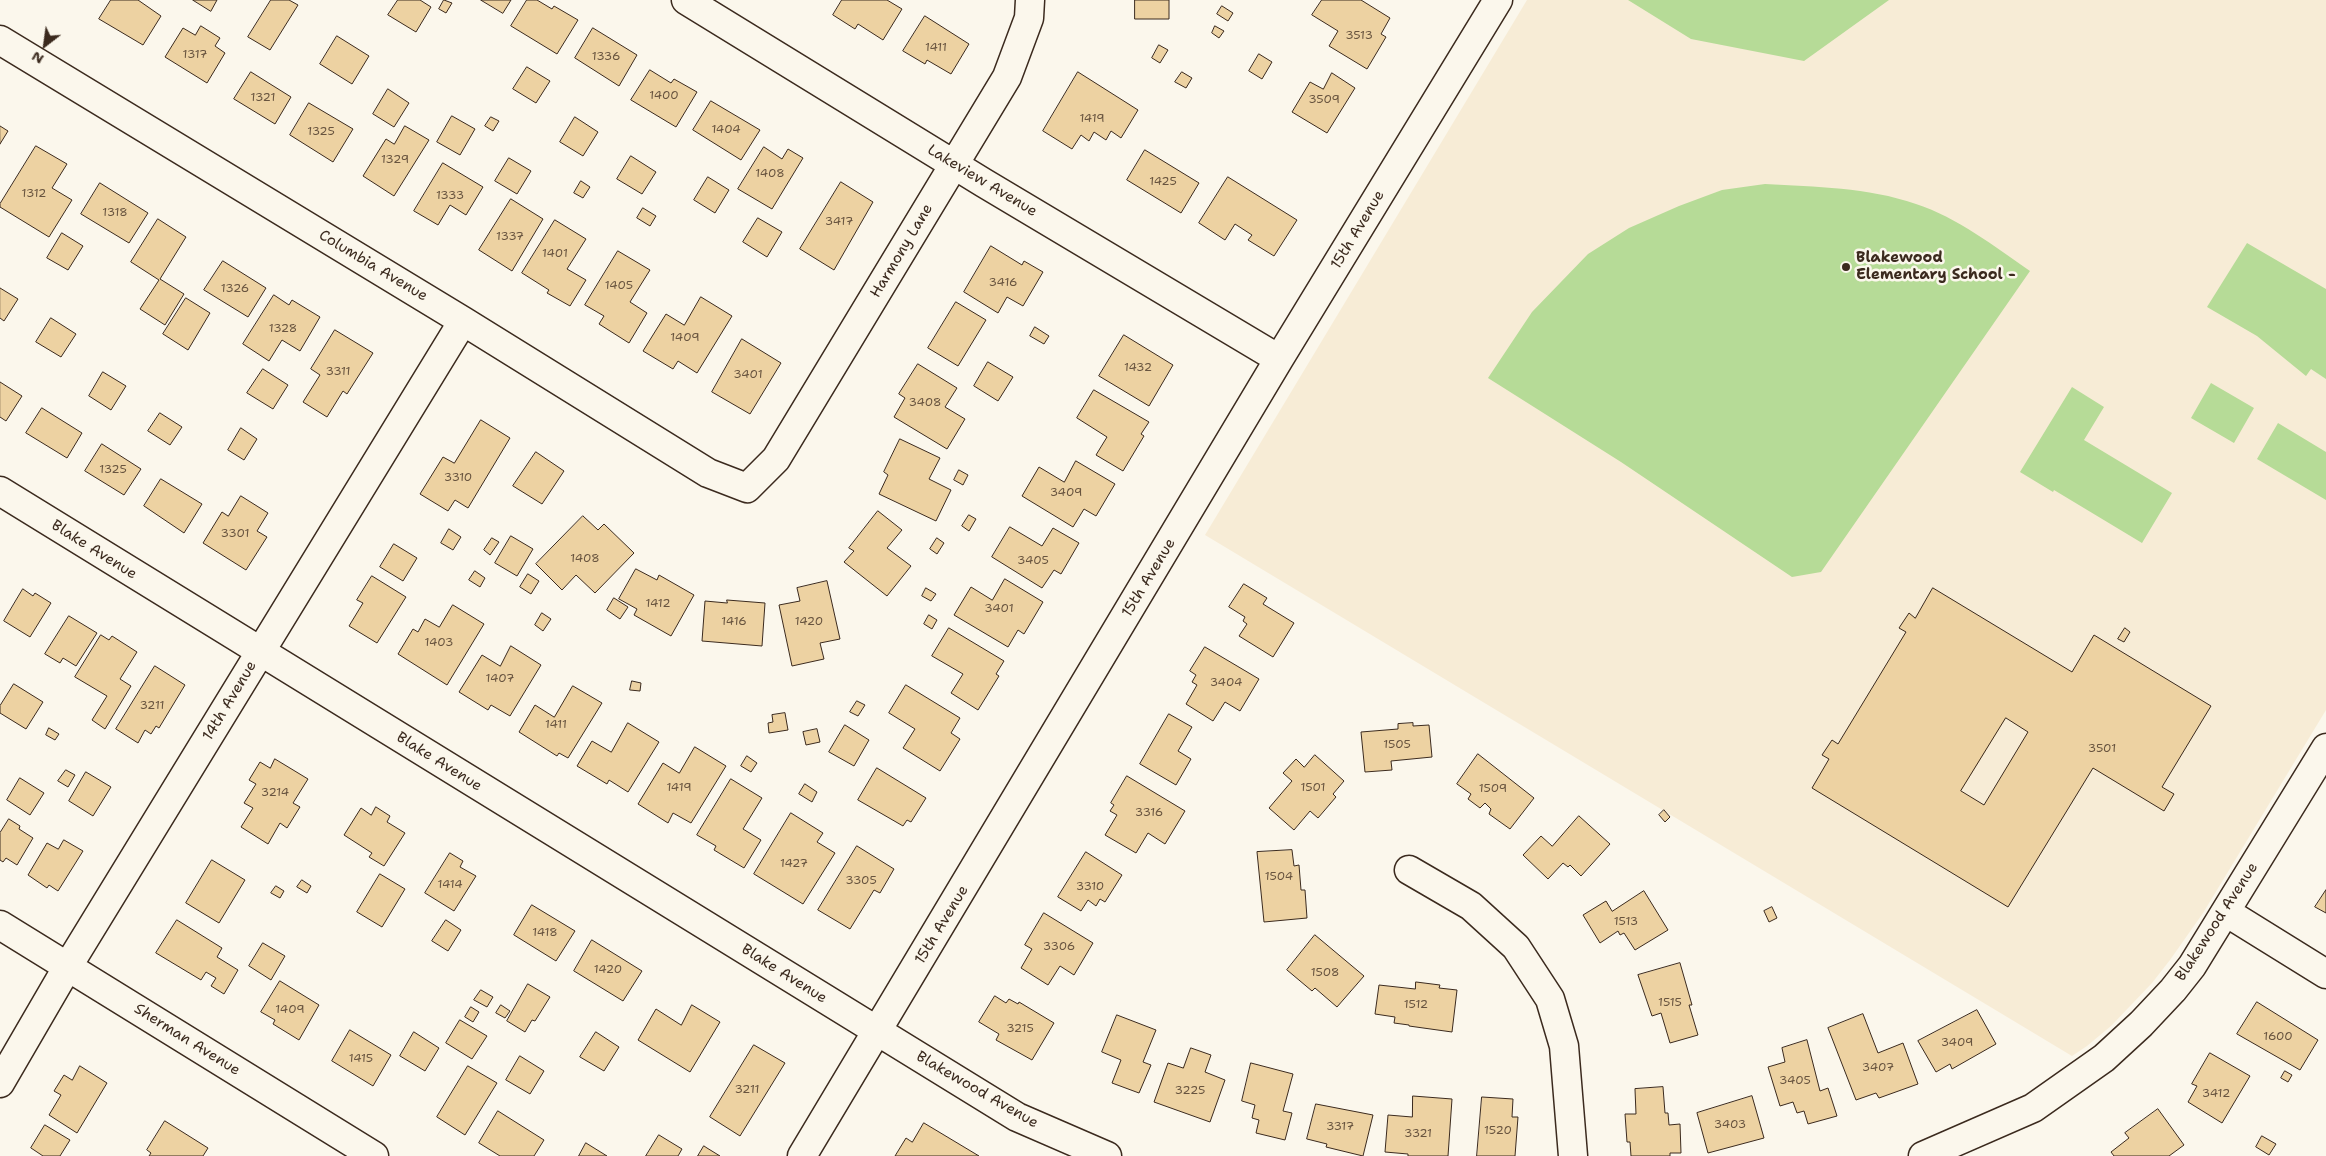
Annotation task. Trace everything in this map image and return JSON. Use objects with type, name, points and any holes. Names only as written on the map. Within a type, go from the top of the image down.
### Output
[{"type":"street","name":"Lakeview Avenue","points":[[686,0],[1279,360]]},
{"type":"street","name":"Harmony Lane","points":[[747,488],[776,459],[1007,77],[1029,18],[1030,0]]},
{"type":"street","name":"15th Avenue","points":[[802,1156],[1279,360],[1498,0]]},
{"type":"street","name":"Columbia Avenue","points":[[0,40],[463,321],[708,474],[747,488]]},
{"type":"street","name":"14th Avenue","points":[[0,1082],[68,966],[463,321]]},
{"type":"street","name":"Blake Avenue","points":[[0,491],[878,1032]]},
{"type":"street","name":"Blakewood Avenue","points":[[1934,1154],[2034,1108],[2104,1058],[2141,1024],[2173,990],[2226,912],[2326,748]]},
{"type":"street","points":[[1409,870],[1471,906],[1516,947],[1550,999],[1564,1046],[1573,1156]]},
{"type":"street","points":[[2226,912],[2326,974]]},
{"type":"street","name":"Sherman Avenue","points":[[0,925],[374,1156]]},
{"type":"street","name":"Blakewood Avenue","points":[[878,1032],[1017,1117],[1107,1156]]},
{"type":"shaded area","name":"Blakewood Elementary School -","points":[[1527,0],[2326,0],[2326,710],[2203,913],[2170,960],[2152,983],[2111,1026],[2072,1056],[1205,535]]},
{"type":"green space","points":[[1628,0],[1889,0],[1804,61],[1691,39]]},
{"type":"green space","points":[[1765,184],[1860,191],[1898,198],[1931,210],[1961,225],[2030,271],[1821,572],[1792,577],[1621,462],[1488,378],[1532,312],[1588,254],[1629,228],[1679,206],[1722,190]]},
{"type":"green space","points":[[2247,243],[2326,289],[2326,379],[2311,369],[2306,376],[2257,336],[2207,307]]},
{"type":"green space","points":[[2211,383],[2254,408],[2234,443],[2191,418]]},
{"type":"green space","points":[[2072,387],[2104,407],[2084,440],[2172,493],[2142,543],[2054,490],[2053,492],[2020,472]]},
{"type":"green space","points":[[2278,423],[2326,452],[2326,500],[2257,459]]},
{"type":"building","points":[[111,0],[138,0],[161,16],[143,45],[99,19]]},
{"type":"building","points":[[193,0],[217,0],[211,11]]},
{"type":"building","points":[[271,0],[289,0],[298,5],[270,50],[248,37]]},
{"type":"building","points":[[398,0],[420,0],[431,7],[416,32],[388,15]]},
{"type":"building","points":[[444,0],[452,3],[446,13],[439,9]]},
{"type":"building","points":[[481,0],[511,0],[503,13]]},
{"type":"building","points":[[527,0],[537,0],[552,9],[554,6],[578,20],[557,54],[511,26]]},
{"type":"building","points":[[842,0],[887,0],[902,9],[883,40],[858,24],[855,29],[833,15]]},
{"type":"building","points":[[1135,0],[1169,0],[1169,19],[1135,19]]},
{"type":"building","points":[[1322,0],[1361,0],[1390,18],[1381,34],[1386,37],[1367,69],[1329,46],[1338,31],[1312,15]]},
{"type":"building","points":[[1222,6],[1233,13],[1228,21],[1217,14]]},
{"type":"building","points":[[925,16],[969,44],[951,74],[927,60],[925,64],[903,51]]},
{"type":"building","points":[[201,26],[220,38],[215,46],[225,53],[207,83],[165,57],[183,28],[195,35]]},
{"type":"building","points":[[1215,26],[1224,31],[1219,38],[1212,33]]},
{"type":"building","points":[[593,28],[637,55],[619,86],[575,58]]},
{"type":"building","points":[[337,36],[369,56],[352,84],[320,64]]},
{"type":"building","points":[[1159,45],[1168,50],[1160,63],[1152,58]]},
{"type":"building","points":[[1259,54],[1272,62],[1262,79],[1249,71]]},
{"type":"building","points":[[527,67],[550,81],[536,103],[513,89]]},
{"type":"building","points":[[650,70],[671,83],[674,79],[697,92],[676,127],[631,100]]},
{"type":"building","points":[[251,72],[291,97],[275,124],[234,99]]},
{"type":"building","points":[[1078,72],[1138,110],[1121,138],[1111,131],[1106,140],[1094,132],[1089,141],[1081,135],[1072,149],[1043,131]]},
{"type":"building","points":[[1182,72],[1192,78],[1186,88],[1175,82]]},
{"type":"building","points":[[1332,73],[1355,88],[1327,133],[1292,112],[1310,82],[1323,89]]},
{"type":"building","points":[[388,89],[409,103],[394,127],[373,114]]},
{"type":"building","points":[[711,101],[760,130],[741,160],[693,130]]},
{"type":"building","points":[[309,103],[353,129],[333,162],[290,135]]},
{"type":"building","points":[[452,116],[475,129],[460,155],[437,142]]},
{"type":"building","points":[[491,117],[499,121],[493,131],[485,126]]},
{"type":"building","points":[[575,117],[598,132],[583,156],[560,142]]},
{"type":"building","points":[[0,126],[8,131],[0,144]]},
{"type":"building","points":[[405,126],[429,140],[394,196],[363,176],[386,139],[394,144]]},
{"type":"building","points":[[36,146],[67,164],[52,188],[72,200],[49,237],[0,207],[0,204]]},
{"type":"building","points":[[764,147],[782,159],[788,149],[803,158],[772,209],[738,189]]},
{"type":"building","points":[[1145,150],[1199,183],[1181,213],[1127,180]]},
{"type":"building","points":[[631,156],[656,172],[642,194],[617,179]]},
{"type":"building","points":[[509,158],[531,171],[517,194],[495,181]]},
{"type":"building","points":[[443,163],[483,187],[466,215],[450,205],[438,225],[414,211]]},
{"type":"building","points":[[708,177],[729,190],[715,213],[694,200]]},
{"type":"building","points":[[1228,177],[1297,220],[1274,256],[1248,240],[1252,235],[1235,224],[1225,240],[1199,223]]},
{"type":"building","points":[[581,181],[590,187],[583,198],[574,193]]},
{"type":"building","points":[[841,182],[873,202],[834,270],[800,249]]},
{"type":"building","points":[[100,183],[148,213],[129,243],[81,214]]},
{"type":"building","points":[[511,199],[543,219],[512,271],[479,250]]},
{"type":"building","points":[[643,208],[656,216],[650,226],[637,218]]},
{"type":"building","points":[[758,218],[782,232],[767,257],[743,242]]},
{"type":"building","points":[[158,219],[186,237],[160,279],[184,294],[165,325],[140,309],[159,280],[131,262]]},
{"type":"building","points":[[555,220],[586,239],[567,269],[586,280],[570,306],[547,293],[549,290],[522,273]]},
{"type":"building","points":[[62,233],[83,246],[68,270],[47,258]]},
{"type":"building","points":[[991,246],[1022,265],[1024,261],[1043,272],[1023,306],[1007,297],[998,313],[964,292]]},
{"type":"building","points":[[618,251],[650,270],[630,302],[647,313],[629,343],[599,324],[604,316],[585,305]]},
{"type":"building","points":[[223,261],[266,288],[248,317],[204,290]]},
{"type":"building","points":[[0,288],[18,299],[4,321],[0,318]]},
{"type":"building","points":[[274,295],[289,305],[292,300],[320,317],[300,351],[282,340],[269,361],[243,344]]},
{"type":"building","points":[[701,297],[732,316],[697,373],[678,361],[673,369],[643,351],[666,314],[684,325]]},
{"type":"building","points":[[186,298],[210,313],[188,350],[163,334]]},
{"type":"building","points":[[956,302],[986,320],[958,366],[928,348]]},
{"type":"building","points":[[51,318],[76,334],[61,357],[36,342]]},
{"type":"building","points":[[1035,327],[1049,336],[1044,344],[1030,336]]},
{"type":"building","points":[[335,330],[373,353],[347,394],[343,391],[327,417],[303,402],[320,375],[311,369]]},
{"type":"building","points":[[1124,335],[1173,365],[1149,406],[1099,376]]},
{"type":"building","points":[[742,339],[781,363],[750,414],[712,392]]},
{"type":"building","points":[[988,362],[1013,377],[998,401],[974,386]]},
{"type":"building","points":[[918,364],[957,388],[945,407],[965,419],[947,449],[894,417],[905,398],[899,394]]},
{"type":"building","points":[[263,369],[288,385],[273,409],[247,393]]},
{"type":"building","points":[[103,372],[126,386],[111,410],[89,396]]},
{"type":"building","points":[[0,382],[22,396],[6,421],[0,417]]},
{"type":"building","points":[[1094,390],[1149,422],[1141,434],[1144,436],[1123,471],[1096,455],[1107,437],[1077,418]]},
{"type":"building","points":[[42,408],[82,433],[67,458],[26,433]]},
{"type":"building","points":[[160,413],[182,427],[170,445],[148,431]]},
{"type":"building","points":[[481,420],[510,438],[468,508],[455,500],[448,511],[420,494],[443,457],[454,463]]},
{"type":"building","points":[[241,428],[257,439],[244,460],[228,450]]},
{"type":"building","points":[[900,439],[940,458],[929,479],[951,490],[936,521],[879,494],[888,475],[884,472]]},
{"type":"building","points":[[102,444],[141,469],[124,495],[85,471]]},
{"type":"building","points":[[536,452],[564,471],[542,504],[513,486]]},
{"type":"building","points":[[1076,461],[1115,484],[1096,516],[1084,509],[1073,527],[1022,496],[1039,467],[1064,482]]},
{"type":"building","points":[[959,470],[968,475],[963,485],[954,480]]},
{"type":"building","points":[[161,479],[202,504],[184,533],[144,506]]},
{"type":"building","points":[[241,496],[268,513],[257,531],[267,537],[246,570],[203,543],[222,512],[228,516]]},
{"type":"building","points":[[878,511],[902,530],[887,548],[911,566],[887,596],[844,562],[854,551],[849,548]]},
{"type":"building","points":[[969,515],[976,519],[969,531],[962,526]]},
{"type":"building","points":[[583,516],[598,530],[604,524],[634,553],[595,593],[576,575],[562,590],[536,564]]},
{"type":"building","points":[[1010,527],[1042,546],[1053,528],[1079,543],[1061,574],[1054,570],[1042,588],[992,557]]},
{"type":"building","points":[[449,529],[461,537],[453,550],[441,543]]},
{"type":"building","points":[[511,536],[533,549],[517,576],[495,563]]},
{"type":"building","points":[[492,538],[499,542],[490,555],[484,550]]},
{"type":"building","points":[[937,538],[944,543],[937,554],[930,549]]},
{"type":"building","points":[[394,544],[417,558],[403,581],[380,567]]},
{"type":"building","points":[[636,569],[657,580],[659,575],[694,595],[671,636],[634,615],[637,609],[619,599]]},
{"type":"building","points":[[475,571],[485,578],[480,587],[469,580]]},
{"type":"building","points":[[528,574],[539,581],[531,594],[520,587]]},
{"type":"building","points":[[372,576],[406,597],[377,643],[349,626],[363,603],[357,600]]},
{"type":"building","points":[[1005,579],[1043,602],[1024,634],[1018,630],[1008,647],[954,615],[971,587],[992,600]]},
{"type":"building","points":[[827,581],[840,639],[820,643],[824,659],[792,666],[779,605],[800,601],[797,588]]},
{"type":"building","points":[[1244,584],[1267,598],[1263,604],[1294,623],[1273,657],[1239,636],[1247,624],[1243,621],[1245,617],[1229,607]]},
{"type":"building","points":[[926,588],[936,594],[931,601],[922,596]]},
{"type":"building","points":[[1933,588],[2072,672],[2094,635],[2211,706],[2162,787],[2174,794],[2164,811],[2093,768],[2008,907],[1812,788],[1829,759],[1822,755],[1832,740],[1838,744],[1906,632],[1899,628],[1909,613],[1915,618]],"holes":[[[2006,718],[2028,732],[1984,805],[1961,791]]]},
{"type":"building","points":[[23,589],[33,596],[35,593],[51,603],[30,637],[4,621]]},
{"type":"building","points":[[614,598],[628,607],[620,619],[607,610]]},
{"type":"building","points":[[727,600],[765,603],[762,646],[702,641],[705,601],[727,603]]},
{"type":"building","points":[[453,605],[484,624],[447,685],[398,654],[413,629],[418,632],[425,619],[439,627]]},
{"type":"building","points":[[542,613],[551,619],[543,631],[535,625]]},
{"type":"building","points":[[929,615],[937,620],[932,629],[924,624]]},
{"type":"building","points":[[69,616],[97,633],[76,666],[63,658],[60,663],[45,654]]},
{"type":"building","points":[[949,628],[1004,661],[996,674],[999,676],[978,710],[951,693],[963,674],[932,656]]},
{"type":"building","points":[[2125,628],[2130,632],[2124,642],[2118,639]]},
{"type":"building","points":[[101,635],[109,640],[112,636],[137,652],[120,679],[131,686],[105,729],[92,720],[107,696],[75,677]]},
{"type":"building","points":[[511,646],[541,665],[510,716],[491,705],[488,710],[459,692],[482,655],[500,666]]},
{"type":"building","points":[[1205,647],[1259,679],[1240,711],[1225,702],[1213,721],[1186,704],[1197,685],[1192,682],[1196,675],[1190,671]]},
{"type":"building","points":[[155,666],[185,685],[159,728],[156,726],[151,734],[145,730],[138,743],[116,729]]},
{"type":"building","points":[[632,681],[641,683],[640,691],[630,690]]},
{"type":"building","points":[[14,684],[43,702],[26,729],[0,713],[0,706]]},
{"type":"building","points":[[906,685],[960,718],[951,733],[960,739],[940,771],[903,748],[915,729],[889,713]]},
{"type":"building","points":[[573,686],[602,703],[568,758],[559,753],[557,756],[519,732],[535,705],[554,717]]},
{"type":"building","points":[[857,701],[865,705],[858,716],[850,712]]},
{"type":"building","points":[[785,713],[788,730],[769,733],[768,723],[773,722],[772,715]]},
{"type":"building","points":[[1169,714],[1192,727],[1178,751],[1191,759],[1176,785],[1140,764]]},
{"type":"building","points":[[628,723],[659,742],[628,792],[609,780],[607,784],[577,766],[592,741],[611,752]]},
{"type":"building","points":[[1413,723],[1413,726],[1429,725],[1432,757],[1391,761],[1392,770],[1365,772],[1361,732],[1398,729],[1398,724]]},
{"type":"building","points":[[845,725],[869,740],[854,766],[829,752]]},
{"type":"building","points":[[49,728],[59,734],[55,740],[46,735]]},
{"type":"building","points":[[817,729],[820,742],[806,745],[803,732]]},
{"type":"building","points":[[695,747],[726,766],[691,823],[673,813],[668,823],[638,804],[663,763],[679,773]]},
{"type":"building","points":[[1478,754],[1534,798],[1510,829],[1489,814],[1491,809],[1485,803],[1480,808],[1468,799],[1471,794],[1457,784]]},
{"type":"building","points":[[1315,755],[1344,781],[1333,794],[1336,797],[1318,818],[1310,811],[1294,830],[1269,808],[1292,781],[1283,773],[1296,759],[1304,767]]},
{"type":"building","points":[[747,756],[757,763],[751,772],[741,766]]},
{"type":"building","points":[[275,759],[308,779],[293,803],[300,807],[287,828],[280,823],[268,844],[241,827],[253,808],[244,803],[256,784],[249,780],[260,762],[270,768]]},
{"type":"building","points":[[877,768],[926,798],[911,822],[907,820],[903,826],[858,800]]},
{"type":"building","points":[[66,770],[75,775],[68,787],[58,781]]},
{"type":"building","points":[[86,772],[111,787],[93,816],[69,801]]},
{"type":"building","points":[[1127,776],[1185,811],[1165,844],[1148,833],[1136,853],[1105,835],[1117,815],[1110,811],[1114,805],[1111,803]]},
{"type":"building","points":[[20,778],[44,793],[30,815],[7,800]]},
{"type":"building","points":[[731,779],[762,798],[743,829],[761,840],[744,868],[714,850],[716,846],[697,835]]},
{"type":"building","points":[[805,784],[817,792],[812,802],[799,794]]},
{"type":"building","points":[[376,807],[390,816],[387,822],[405,833],[384,866],[369,857],[372,853],[344,835],[361,808],[371,815]]},
{"type":"building","points":[[1664,810],[1670,817],[1665,822],[1659,815]]},
{"type":"building","points":[[791,813],[823,833],[817,842],[835,853],[803,904],[754,874]]},
{"type":"building","points":[[1579,816],[1610,844],[1581,876],[1570,865],[1568,867],[1563,863],[1548,879],[1523,855],[1541,836],[1552,846]]},
{"type":"building","points":[[9,819],[20,826],[19,829],[33,838],[17,865],[6,858],[3,862],[0,860],[0,833]]},
{"type":"building","points":[[64,840],[83,851],[58,891],[49,885],[47,888],[28,875],[47,843],[58,849]]},
{"type":"building","points":[[857,846],[894,869],[880,893],[874,890],[850,929],[818,910]]},
{"type":"building","points":[[1292,850],[1294,866],[1299,865],[1301,890],[1305,890],[1307,918],[1264,922],[1257,852]]},
{"type":"building","points":[[1086,852],[1122,875],[1105,902],[1100,899],[1096,906],[1088,900],[1081,911],[1058,897]]},
{"type":"building","points":[[450,853],[463,861],[460,867],[476,876],[454,911],[425,893]]},
{"type":"building","points":[[212,860],[245,880],[219,923],[186,903]]},
{"type":"building","points":[[380,874],[405,889],[382,927],[357,912]]},
{"type":"building","points":[[302,880],[311,886],[307,893],[297,887]]},
{"type":"building","points":[[276,886],[284,891],[280,898],[271,893]]},
{"type":"building","points":[[2326,890],[2326,913],[2315,907]]},
{"type":"building","points":[[1644,891],[1668,930],[1635,950],[1624,933],[1620,935],[1618,931],[1600,943],[1583,915],[1606,901],[1612,911]]},
{"type":"building","points":[[532,905],[575,931],[556,961],[514,935]]},
{"type":"building","points":[[1772,907],[1777,918],[1769,922],[1764,911]]},
{"type":"building","points":[[1044,913],[1093,943],[1074,975],[1060,966],[1048,985],[1021,968],[1032,949],[1025,945]]},
{"type":"building","points":[[177,920],[222,948],[217,957],[238,970],[224,994],[211,986],[216,978],[206,972],[201,980],[156,953]]},
{"type":"building","points":[[446,920],[461,930],[448,951],[432,941]]},
{"type":"building","points":[[1315,935],[1364,976],[1337,1007],[1315,988],[1312,991],[1287,970]]},
{"type":"building","points":[[592,940],[642,971],[623,1001],[574,971]]},
{"type":"building","points":[[263,943],[285,956],[271,980],[249,966]]},
{"type":"building","points":[[1680,963],[1698,1035],[1670,1043],[1661,1013],[1652,1016],[1638,975]]},
{"type":"building","points":[[280,981],[319,1005],[299,1040],[273,1024],[275,1020],[261,1012]]},
{"type":"building","points":[[1416,982],[1440,985],[1439,988],[1457,990],[1452,1032],[1394,1023],[1395,1017],[1375,1014],[1379,985],[1415,989]]},
{"type":"building","points":[[528,984],[550,997],[535,1021],[532,1020],[525,1032],[507,1021]]},
{"type":"building","points":[[481,990],[493,997],[487,1007],[474,1000]]},
{"type":"building","points":[[995,996],[1006,1003],[1009,999],[1018,1004],[1019,1002],[1054,1023],[1032,1060],[996,1040],[999,1034],[979,1022]]},
{"type":"building","points":[[2257,1002],[2318,1040],[2300,1070],[2237,1034]]},
{"type":"building","points":[[501,1005],[510,1011],[505,1018],[496,1013]]},
{"type":"building","points":[[692,1005],[720,1022],[690,1072],[638,1040],[656,1009],[681,1025]]},
{"type":"building","points":[[471,1007],[479,1012],[473,1022],[465,1017]]},
{"type":"building","points":[[1977,1010],[1996,1044],[1952,1069],[1950,1064],[1936,1072],[1918,1041]]},
{"type":"building","points":[[1863,1014],[1878,1053],[1903,1043],[1918,1084],[1879,1098],[1876,1093],[1856,1100],[1828,1028]]},
{"type":"building","points":[[1117,1015],[1156,1030],[1143,1062],[1151,1065],[1139,1093],[1112,1083],[1121,1060],[1102,1052]]},
{"type":"building","points":[[460,1020],[487,1036],[472,1059],[446,1043]]},
{"type":"building","points":[[350,1030],[391,1055],[373,1086],[332,1061]]},
{"type":"building","points":[[414,1032],[439,1048],[425,1071],[400,1056]]},
{"type":"building","points":[[596,1032],[619,1047],[604,1071],[580,1057]]},
{"type":"building","points":[[1807,1040],[1820,1091],[1828,1088],[1837,1116],[1808,1124],[1804,1111],[1797,1113],[1793,1102],[1780,1106],[1768,1067],[1785,1062],[1782,1048]]},
{"type":"building","points":[[754,1045],[785,1063],[740,1136],[710,1117]]},
{"type":"building","points":[[1191,1048],[1211,1055],[1205,1072],[1225,1080],[1210,1122],[1154,1102],[1168,1063],[1183,1068]]},
{"type":"building","points":[[2210,1053],[2250,1076],[2222,1123],[2188,1102],[2197,1086],[2192,1084]]},
{"type":"building","points":[[520,1056],[544,1071],[530,1094],[506,1080]]},
{"type":"building","points":[[1251,1063],[1293,1074],[1283,1111],[1292,1113],[1285,1140],[1256,1133],[1259,1120],[1252,1118],[1255,1105],[1242,1101]]},
{"type":"building","points":[[80,1066],[107,1083],[77,1133],[49,1115],[61,1095],[54,1091],[64,1075],[72,1080]]},
{"type":"building","points":[[468,1066],[497,1083],[465,1135],[437,1117]]},
{"type":"building","points":[[2285,1071],[2292,1075],[2288,1082],[2281,1078]]},
{"type":"building","points":[[1663,1087],[1665,1113],[1668,1113],[1669,1125],[1680,1124],[1681,1153],[1670,1153],[1670,1156],[1631,1156],[1630,1142],[1627,1142],[1625,1114],[1636,1114],[1635,1089]]},
{"type":"building","points":[[1413,1096],[1452,1099],[1448,1156],[1408,1156],[1408,1154],[1385,1152],[1388,1115],[1412,1117]]},
{"type":"building","points":[[1752,1096],[1764,1138],[1708,1153],[1697,1113]]},
{"type":"building","points":[[1482,1097],[1513,1099],[1512,1117],[1518,1117],[1515,1156],[1477,1156]]},
{"type":"building","points":[[1316,1104],[1373,1115],[1363,1156],[1326,1147],[1327,1144],[1307,1139]]},
{"type":"building","points":[[2158,1109],[2184,1145],[2169,1156],[2114,1156],[2111,1152],[2129,1138],[2125,1133]]},
{"type":"building","points":[[498,1111],[544,1140],[534,1156],[500,1156],[479,1143]]},
{"type":"building","points":[[165,1121],[208,1148],[203,1156],[149,1156],[151,1153],[147,1150]]},
{"type":"building","points":[[924,1123],[979,1156],[895,1156],[906,1138],[912,1142]]},
{"type":"building","points":[[45,1125],[70,1140],[60,1156],[43,1156],[31,1148]]},
{"type":"building","points":[[659,1135],[682,1149],[678,1156],[646,1156]]},
{"type":"building","points":[[2262,1136],[2276,1144],[2269,1155],[2256,1147]]},
{"type":"building","points":[[586,1143],[607,1156],[579,1156]]},
{"type":"building","points":[[704,1146],[707,1148],[720,1156],[698,1156]]},
{"type":"place","name":"Blakewood Elementary School -","points":[[1846,267]]}]
